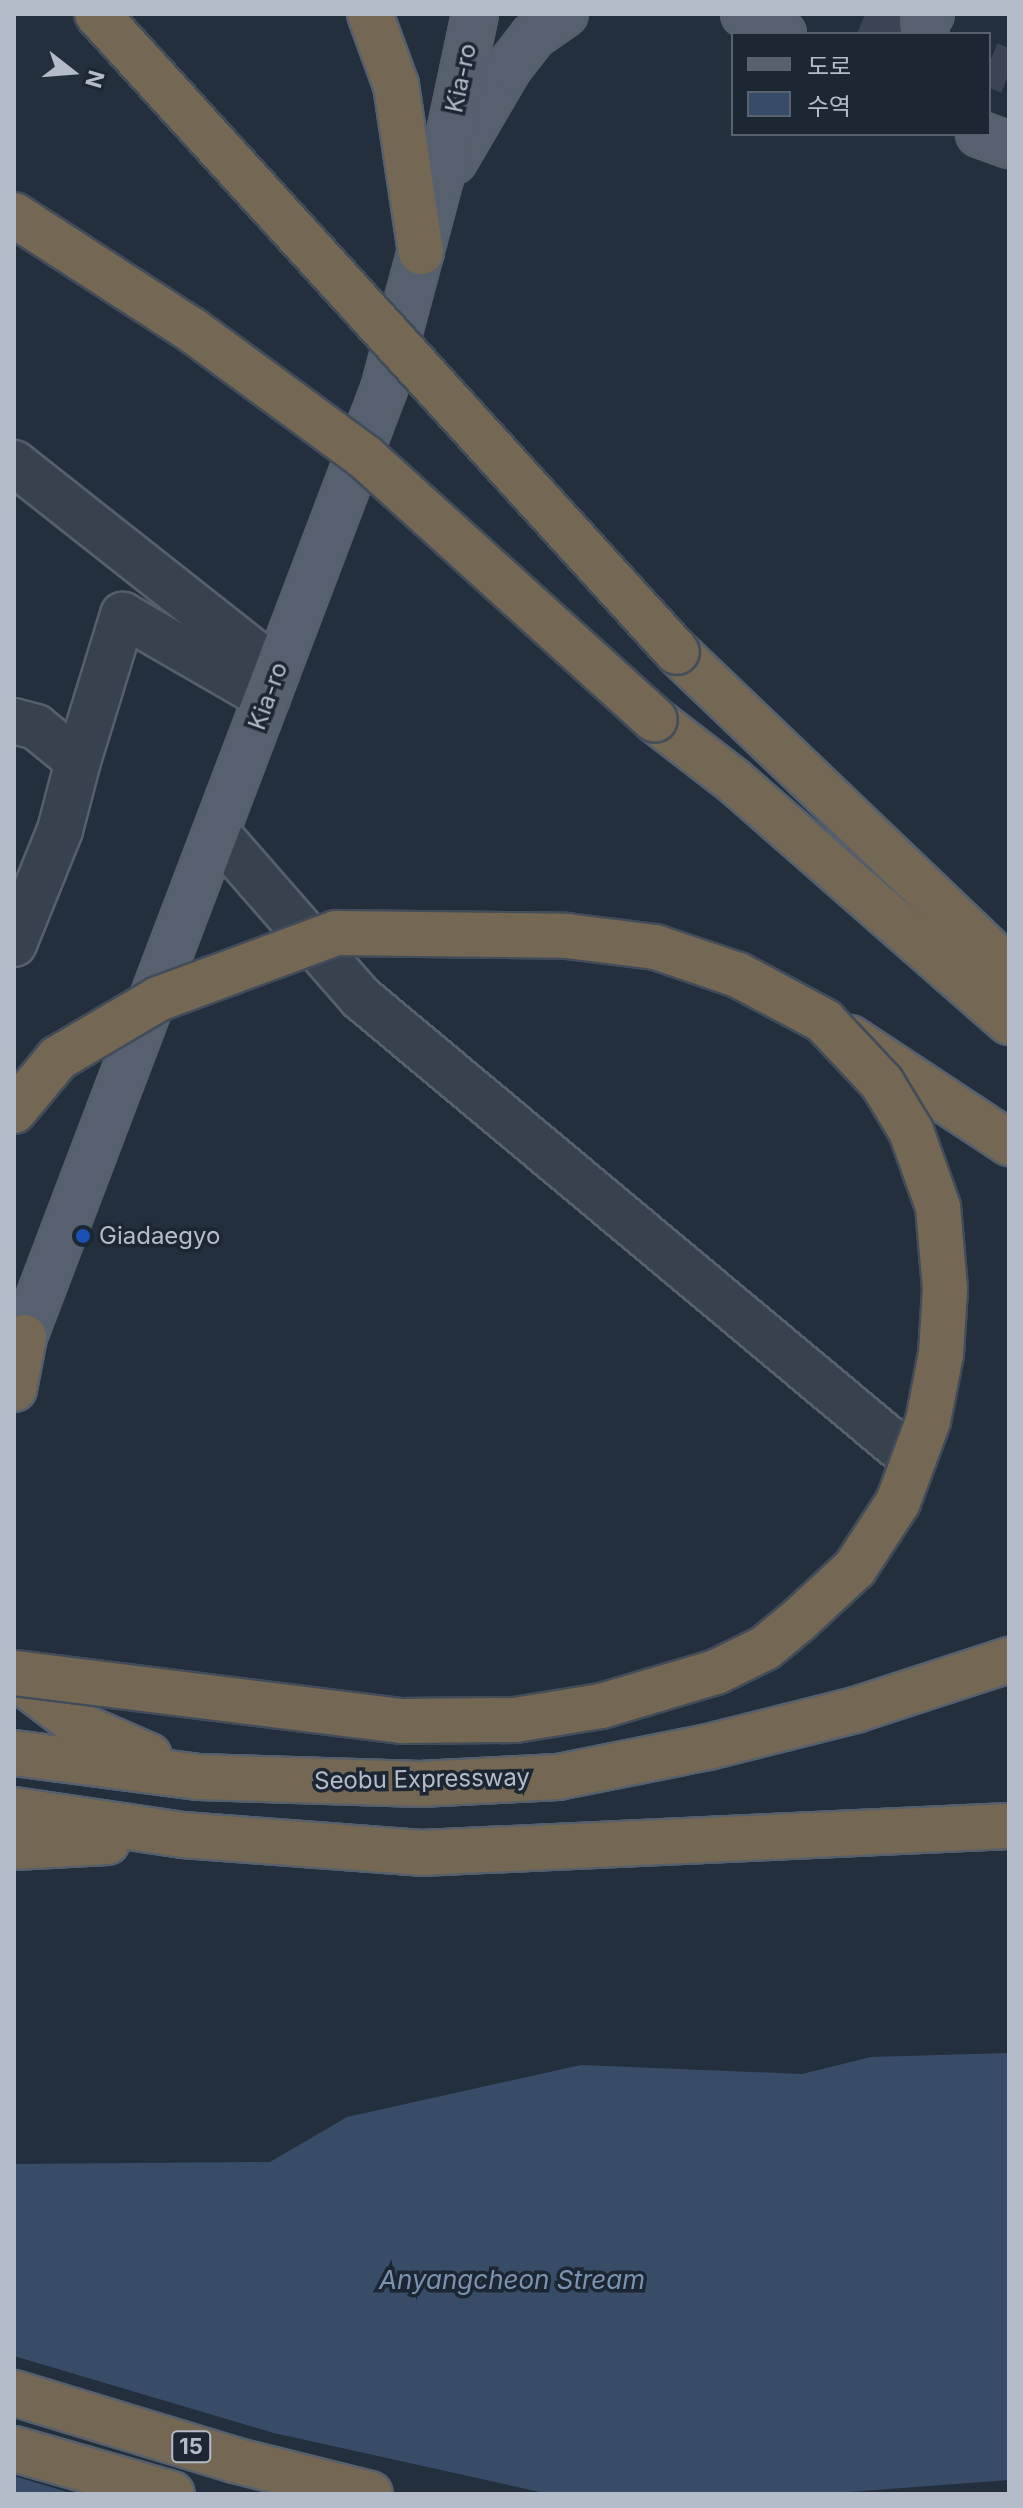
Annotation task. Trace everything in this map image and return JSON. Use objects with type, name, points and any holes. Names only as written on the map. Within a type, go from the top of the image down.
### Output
[{"type":"highway","points":[[97,14],[677,652],[1009,969]]},
{"type":"highway","points":[[370,14],[396,85],[421,252]]},
{"type":"highway","points":[[14,215],[192,330],[365,457],[655,720],[734,781],[1009,1022]]},
{"type":"highway","points":[[14,1111],[58,1058],[158,999],[336,933],[567,936],[655,947],[738,975],[824,1021],[1009,1143]]},
{"type":"highway","points":[[14,1674],[401,1721],[515,1720],[672,1687],[765,1648],[855,1568],[898,1502],[928,1421],[941,1354],[945,1289],[938,1207],[911,1131],[889,1095],[824,1021]]},
{"type":"highway","points":[[14,1389],[19,1350]]},
{"type":"highway","name":"Seobu Expressway","points":[[14,1753],[199,1777],[420,1784],[558,1777],[841,1714],[1009,1660]]},
{"type":"highway","points":[[14,1674],[80,1726],[199,1777]]},
{"type":"highway","points":[[14,1810],[183,1835],[421,1853],[1009,1826]]},
{"type":"highway","points":[[14,1847],[183,1835]]},
{"type":"highway","name":"15","points":[[14,2393],[234,2460],[370,2494]]},
{"type":"highway","name":"15","points":[[14,2449],[172,2494]]},
{"type":"main road","name":"Kia-ro","points":[[19,1350],[384,389],[440,179],[475,14]]},
{"type":"main road","points":[[440,179],[467,145],[509,67],[533,36],[565,14]]},
{"type":"main road","points":[[744,14],[779,32]]},
{"type":"main road","points":[[926,32],[924,21],[931,14]]},
{"type":"main road","points":[[984,136],[1009,145]]},
{"type":"street","points":[[14,463],[272,685]]},
{"type":"street","points":[[14,944],[60,830],[123,615],[272,685]]},
{"type":"street","points":[[14,721],[36,727],[78,761]]},
{"type":"street","points":[[217,833],[361,998],[897,1446]]},
{"type":"water","name":"Anyangcheon Stream","points":[[1009,2053],[1009,2480],[822,2494],[14,2494],[14,2164],[270,2162],[347,2117],[581,2065],[802,2074],[871,2057]]},
{"type":"pier","points":[[14,2356],[274,2433],[549,2494],[74,2494],[14,2476]]},
{"type":"tunnel","points":[[865,14],[909,32]]},
{"type":"tunnel","points":[[991,65],[1009,72]]},
{"type":"place","name":"Giadaegyo","points":[[83,1236]]}]
